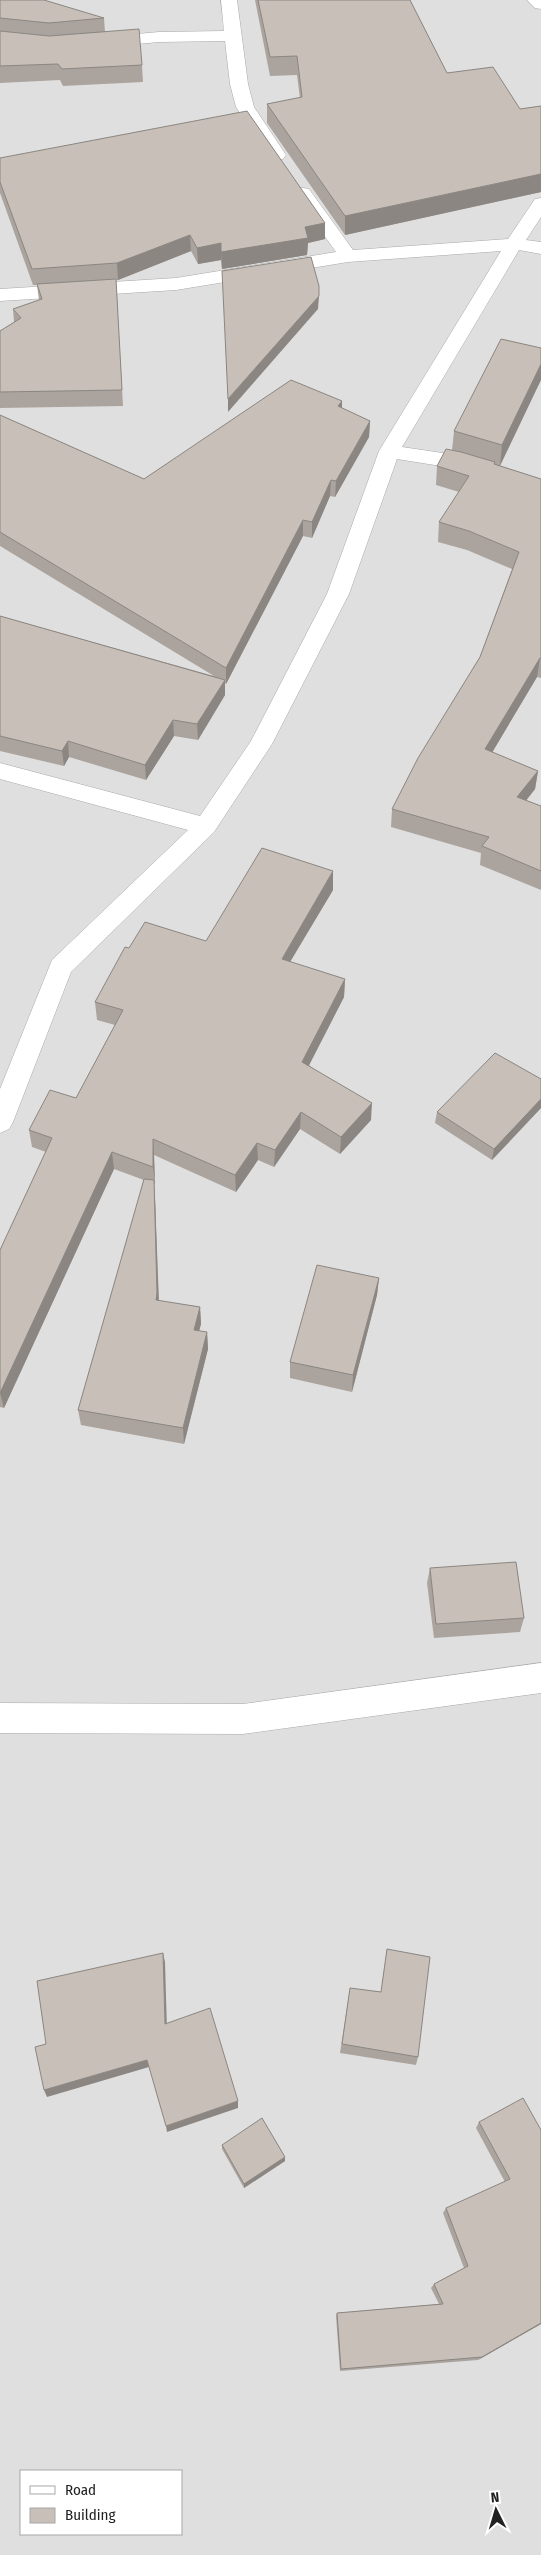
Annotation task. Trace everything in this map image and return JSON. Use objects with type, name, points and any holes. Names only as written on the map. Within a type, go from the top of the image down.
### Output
[{"type":"street","points":[[229,0],[239,84],[245,107],[348,256]]},
{"type":"street","points":[[535,0],[541,4]]},
{"type":"street","points":[[90,43],[159,38],[233,36]]},
{"type":"street","points":[[0,1122],[61,967],[206,826],[260,744],[338,594],[389,451],[514,244],[541,203]]},
{"type":"street","points":[[0,295],[176,284],[348,256],[514,244],[541,248]]},
{"type":"street","points":[[389,451],[463,463],[541,488]]},
{"type":"street","points":[[0,771],[206,826]]},
{"type":"street","points":[[0,1718],[243,1719],[541,1678]]},
{"type":"shaded area","points":[[0,0],[541,0],[541,2555],[0,2555]]},
{"type":"building","points":[[0,0],[44,0],[104,18],[49,23],[0,18]]},
{"type":"building","points":[[258,0],[410,0],[447,73],[493,67],[520,109],[541,106],[541,174],[345,216],[267,104],[302,97],[297,56],[270,57]]},
{"type":"building","points":[[139,29],[142,65],[62,69],[58,64],[0,66],[0,31],[49,36]]},
{"type":"building","points":[[247,111],[325,223],[305,227],[308,238],[221,252],[221,243],[197,248],[190,235],[117,263],[32,269],[0,182],[0,158]]},
{"type":"building","points":[[311,257],[319,286],[319,296],[228,399],[222,271]]},
{"type":"building","points":[[116,279],[122,390],[0,392],[0,331],[21,318],[13,309],[42,299],[37,284]]},
{"type":"building","points":[[501,339],[541,348],[541,364],[502,445],[454,431]]},
{"type":"building","points":[[291,380],[342,401],[338,406],[370,421],[336,481],[331,480],[312,522],[303,520],[226,668],[0,532],[0,415],[144,479]]},
{"type":"building","points":[[446,449],[495,462],[494,464],[541,479],[541,658],[485,749],[538,771],[517,797],[541,806],[541,871],[482,846],[489,837],[392,809],[418,758],[480,657],[519,552],[469,531],[439,522],[469,476],[437,466]]},
{"type":"building","points":[[0,616],[225,680],[197,724],[173,720],[145,765],[68,741],[62,751],[0,736]]},
{"type":"building","points":[[262,848],[333,871],[282,959],[345,979],[302,1062],[372,1103],[341,1137],[301,1112],[275,1150],[257,1143],[235,1175],[153,1139],[153,1167],[112,1152],[0,1393],[0,1250],[52,1138],[29,1130],[50,1090],[76,1098],[123,1010],[95,1002],[125,947],[129,948],[145,922],[206,941]]},
{"type":"building","points":[[495,1053],[541,1079],[541,1099],[494,1149],[437,1112]]},
{"type":"building","points":[[144,1179],[154,1180],[156,1300],[200,1307],[194,1330],[207,1332],[183,1428],[78,1410]]},
{"type":"building","points":[[317,1265],[379,1278],[353,1375],[290,1362]]},
{"type":"building","points":[[516,1562],[524,1618],[436,1624],[430,1568]]},
{"type":"building","points":[[387,1949],[430,1957],[418,2057],[342,2044],[350,1988],[381,1992]]},
{"type":"building","points":[[163,1953],[165,2024],[210,2008],[238,2101],[166,2126],[147,2060],[44,2090],[35,2047],[46,2044],[37,1981]]},
{"type":"building","points":[[523,2098],[541,2130],[541,2323],[482,2357],[341,2369],[337,2313],[443,2304],[434,2284],[468,2266],[446,2208],[510,2179],[479,2122]]},
{"type":"building","points":[[262,2118],[285,2157],[244,2184],[222,2145]]}]
